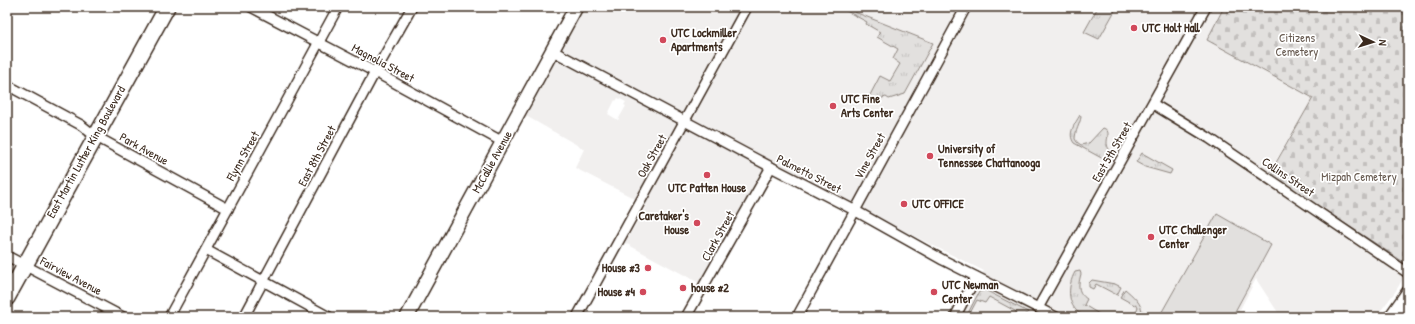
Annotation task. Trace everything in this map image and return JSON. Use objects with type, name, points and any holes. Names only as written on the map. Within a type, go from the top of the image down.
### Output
[{"type":"main road","name":"East Martin Luther King Boulevard","points":[[7,298],[167,7]]},
{"type":"main road","name":"McCallie Avenue","points":[[407,317],[576,7]]},
{"type":"main road","points":[[1391,317],[1408,293]]},
{"type":"street","name":"Magnolia Street","points":[[251,7],[375,72],[503,142]]},
{"type":"street","name":"Flynn Street","points":[[169,317],[338,7]]},
{"type":"street","name":"East 8th Street","points":[[244,317],[375,72],[412,7]]},
{"type":"street","name":"Oak Street","points":[[577,317],[747,7]]},
{"type":"street","name":"Vine Street","points":[[797,317],[966,7]]},
{"type":"street","name":"East 5th Street","points":[[1038,308],[1206,7]]},
{"type":"street","name":"Palmetto Street","points":[[553,51],[770,167],[854,210],[976,277],[1056,317]]},
{"type":"street","name":"Park Avenue","points":[[7,85],[81,125],[95,136],[228,209]]},
{"type":"street","name":"Collins Street","points":[[1153,104],[1209,138],[1408,273]]},
{"type":"street","name":"Clark Street","points":[[686,317],[770,167]]},
{"type":"street","points":[[206,250],[329,317]]},
{"type":"street","name":"Fairview Avenue","points":[[7,256],[123,317]]},
{"type":"street","points":[[955,317],[976,277]]},
{"type":"shaded area","name":"University of Tennessee Chattanooga","points":[[585,7],[1224,7],[1207,40],[1313,98],[1266,177],[1407,272],[1395,292],[1376,317],[1281,317],[1256,279],[1236,317],[960,317],[984,271],[768,163],[703,285],[625,243],[647,205],[575,168],[584,149],[526,116]],"holes":[[[618,98],[626,102],[624,105],[626,106],[618,120],[608,114],[615,100],[616,101]]]},
{"type":"green space","points":[[839,7],[933,43],[905,94],[889,99],[886,97],[875,100],[869,97],[880,76],[890,81],[900,64],[893,59],[898,49],[877,37],[880,32],[866,24],[867,22]]},
{"type":"green space","points":[[1098,7],[1117,7],[1099,39],[1084,32]]},
{"type":"green space","points":[[1224,7],[1408,7],[1408,265],[1270,173],[1313,98],[1207,40]]},
{"type":"green space","points":[[1080,115],[1081,117],[1075,139],[1081,145],[1089,143],[1103,128],[1106,130],[1108,132],[1107,145],[1112,152],[1107,161],[1074,143],[1071,136],[1074,125]]},
{"type":"green space","points":[[1142,153],[1172,170],[1170,174],[1145,167],[1136,162]]},
{"type":"green space","points":[[1217,214],[1271,245],[1232,317],[1159,317]]},
{"type":"green space","points":[[1080,271],[1079,288],[1081,294],[1087,299],[1084,305],[1104,317],[1085,316],[1079,313],[1071,303],[1070,290],[1072,278],[1075,272]]},
{"type":"green space","points":[[1092,280],[1115,284],[1121,287],[1117,295],[1096,284],[1093,289],[1089,287],[1089,283]]},
{"type":"green space","points":[[1125,289],[1141,307],[1142,314],[1139,316],[1135,314],[1138,307],[1120,297]]},
{"type":"green space","points":[[985,290],[1028,312],[1025,317],[1019,317],[1015,311],[989,297],[985,303],[977,300],[968,317],[966,317],[979,292]]},
{"type":"place","name":"UTC Holt Hall","points":[[1134,28]]},
{"type":"place","name":"UTC Lockmiller Apartments","points":[[663,40]]},
{"type":"place","name":"UTC Fine Arts Center","points":[[833,106]]},
{"type":"place","name":"University of Tennessee Chattanooga","points":[[930,156]]},
{"type":"place","name":"UTC Patten House","points":[[707,175]]},
{"type":"place","name":"UTC OFFICE","points":[[904,204]]},
{"type":"place","name":"Caretaker's House","points":[[697,223]]},
{"type":"place","name":"UTC Challenger Center","points":[[1151,237]]},
{"type":"place","name":"House #3","points":[[648,268]]},
{"type":"place","name":"house #2","points":[[683,288]]},
{"type":"place","name":"House #4","points":[[643,292]]},
{"type":"place","name":"UTC Newman Center","points":[[934,292]]},
{"type":"park label","name":"Citizens Cemetery","points":[[1297,45]]},
{"type":"park label","name":"Mizpah Cemetery","points":[[1359,177]]}]
